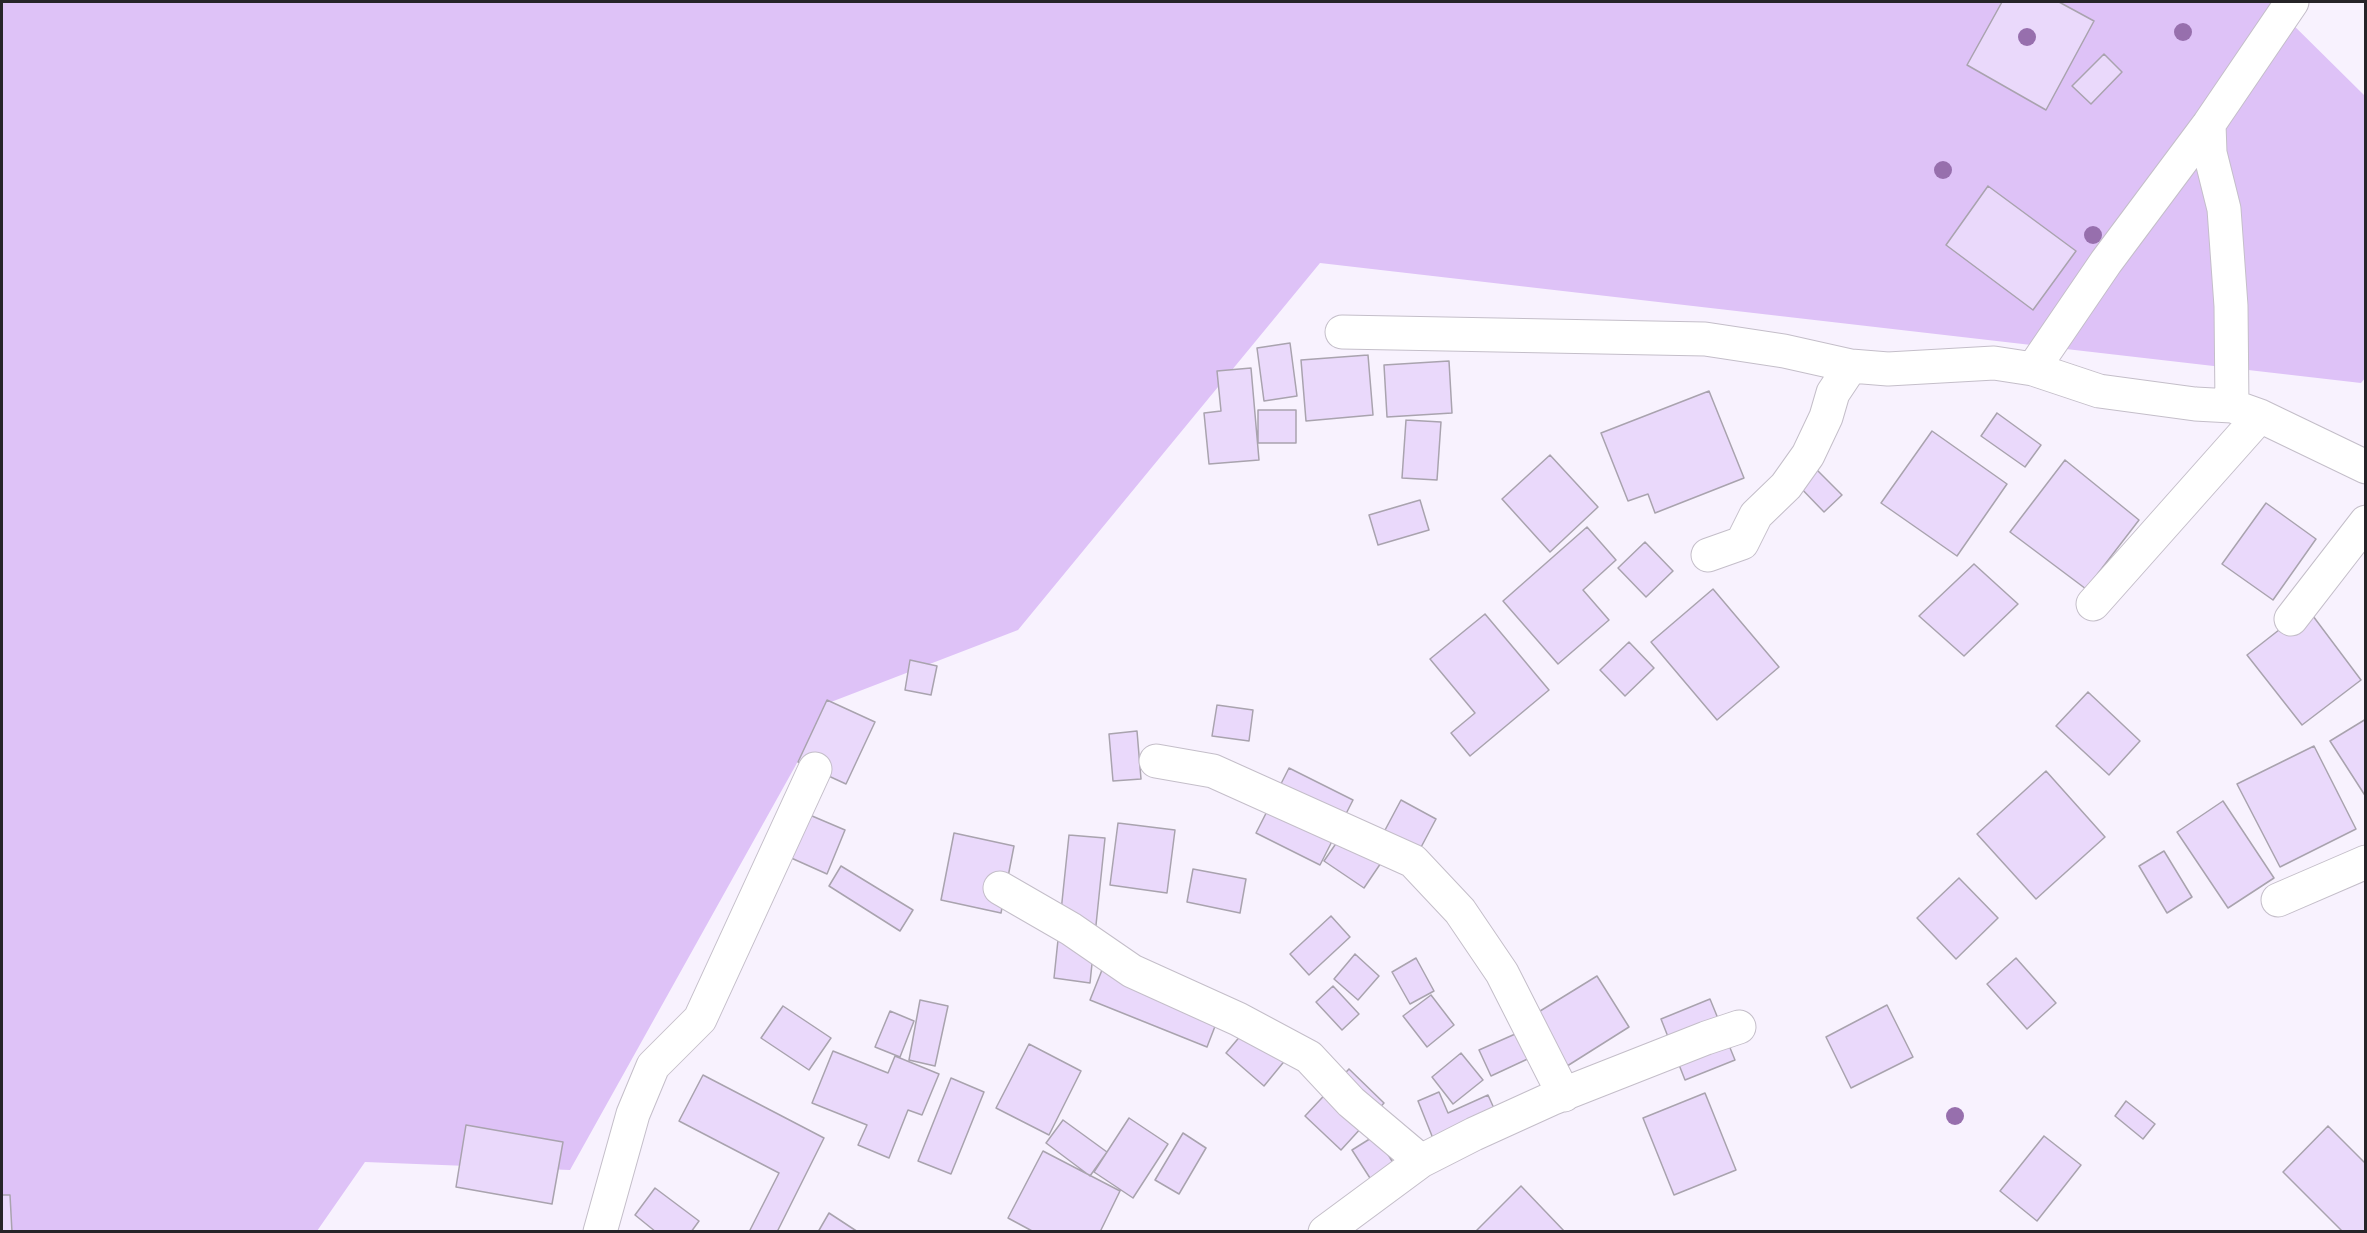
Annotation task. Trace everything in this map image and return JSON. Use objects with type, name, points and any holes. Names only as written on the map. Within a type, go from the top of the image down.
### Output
[{"type":"street","points":[[2032,369],[2106,262],[2209,124],[2292,2]]},
{"type":"street","points":[[2093,604],[2246,411],[2231,316],[2224,209],[2210,153],[2209,124]]},
{"type":"street","points":[[1342,332],[1705,339],[1784,351],[1851,366],[1887,369],[1994,363],[2032,369],[2098,391],[2246,411],[2366,467]]},
{"type":"street","points":[[1708,555],[1742,543],[1756,515],[1786,486],[1808,455],[1826,417],[1833,393],[1851,366]]},
{"type":"street","points":[[2291,619],[2366,522]]},
{"type":"street","points":[[1156,761],[1213,771],[1413,861],[1460,911],[1502,973],[1564,1095]]},
{"type":"street","points":[[600,1232],[633,1114],[653,1066],[700,1019],[815,769]]},
{"type":"street","points":[[2278,900],[2366,862]]},
{"type":"street","points":[[1000,888],[1071,929],[1132,971],[1238,1019],[1309,1056],[1351,1102],[1421,1161]]},
{"type":"street","points":[[1325,1232],[1421,1161],[1474,1134],[1564,1095],[1739,1027]]},
{"type":"shaded area","points":[[2,2],[2270,2],[2365,96],[2366,377],[2361,383],[1320,263],[1018,630],[831,702],[570,1170],[365,1162],[317,1231],[2,1232]]},
{"type":"building","points":[[2002,2],[2059,2],[2094,21],[2046,110],[1967,65]]},
{"type":"building","points":[[2104,54],[2122,72],[2091,104],[2072,86]]},
{"type":"building","points":[[1988,186],[2076,251],[2033,310],[1946,245]]},
{"type":"building","points":[[1290,343],[1297,396],[1264,401],[1257,348]]},
{"type":"building","points":[[1368,355],[1373,415],[1306,421],[1301,360]]},
{"type":"building","points":[[1449,361],[1452,413],[1387,417],[1384,365]]},
{"type":"building","points":[[1251,368],[1259,460],[1209,464],[1204,413],[1221,411],[1217,371]]},
{"type":"building","points":[[1709,391],[1744,478],[1655,513],[1648,494],[1628,501],[1601,433]]},
{"type":"building","points":[[1258,410],[1296,410],[1296,443],[1258,443]]},
{"type":"building","points":[[1997,413],[2041,445],[2025,467],[1981,436]]},
{"type":"building","points":[[1406,420],[1441,422],[1437,480],[1402,478]]},
{"type":"building","points":[[1932,431],[2007,484],[1957,556],[1881,503]]},
{"type":"building","points":[[1550,455],[1598,507],[1550,552],[1502,499]]},
{"type":"building","points":[[2065,460],[2139,520],[2086,589],[2010,532]]},
{"type":"building","points":[[1812,465],[1842,495],[1824,512],[1795,482]]},
{"type":"building","points":[[1420,500],[1429,530],[1378,545],[1369,515]]},
{"type":"building","points":[[2266,503],[2316,539],[2273,600],[2222,564]]},
{"type":"building","points":[[1587,527],[1616,560],[1583,590],[1609,620],[1558,664],[1503,601]]},
{"type":"building","points":[[1645,542],[1673,571],[1646,597],[1618,568]]},
{"type":"building","points":[[1974,564],[2018,604],[1964,656],[1919,616]]},
{"type":"building","points":[[1713,589],[1779,667],[1717,720],[1651,642]]},
{"type":"building","points":[[2307,608],[2361,680],[2302,725],[2247,655]]},
{"type":"building","points":[[1485,614],[1549,690],[1470,756],[1451,733],[1475,713],[1430,659]]},
{"type":"building","points":[[1629,642],[1654,668],[1625,696],[1600,670]]},
{"type":"building","points":[[910,660],[937,666],[931,695],[905,690]]},
{"type":"building","points":[[2088,692],[2140,741],[2109,775],[2056,726]]},
{"type":"building","points":[[827,700],[875,722],[846,784],[798,762]]},
{"type":"building","points":[[1217,705],[1253,710],[1249,741],[1212,736]]},
{"type":"building","points":[[2366,719],[2366,797],[2330,741]]},
{"type":"building","points":[[1137,731],[1141,779],[1113,781],[1109,734]]},
{"type":"building","points":[[2314,746],[2356,829],[2280,867],[2237,784]]},
{"type":"building","points":[[1289,768],[1353,800],[1320,865],[1256,833]]},
{"type":"building","points":[[2046,771],[2105,837],[2036,899],[1977,834]]},
{"type":"building","points":[[1401,800],[1436,819],[1419,851],[1384,832]]},
{"type":"building","points":[[2223,801],[2274,878],[2228,908],[2177,832]]},
{"type":"building","points":[[798,810],[845,830],[827,874],[780,853]]},
{"type":"building","points":[[1118,823],[1175,830],[1167,893],[1110,885]]},
{"type":"building","points":[[1348,826],[1387,854],[1364,888],[1324,861]]},
{"type":"building","points":[[954,833],[1014,846],[1001,913],[941,900]]},
{"type":"building","points":[[1069,835],[1105,838],[1090,983],[1054,978]]},
{"type":"building","points":[[2164,851],[2192,897],[2167,913],[2139,866]]},
{"type":"building","points":[[841,866],[913,910],[900,931],[829,886]]},
{"type":"building","points":[[1193,869],[1246,879],[1240,913],[1187,902]]},
{"type":"building","points":[[1959,878],[1998,918],[1956,959],[1917,918]]},
{"type":"building","points":[[1331,916],[1350,937],[1309,975],[1290,954]]},
{"type":"building","points":[[1110,950],[1226,998],[1207,1047],[1090,1000]]},
{"type":"building","points":[[1355,954],[1379,976],[1358,1000],[1334,979]]},
{"type":"building","points":[[1416,958],[1434,991],[1410,1004],[1392,972]]},
{"type":"building","points":[[2016,958],[2056,1003],[2027,1029],[1987,984]]},
{"type":"building","points":[[1597,976],[1629,1027],[1564,1068],[1532,1016]]},
{"type":"building","points":[[1333,986],[1359,1014],[1342,1030],[1316,1002]]},
{"type":"building","points":[[1431,995],[1454,1025],[1427,1047],[1403,1016]]},
{"type":"building","points":[[1710,999],[1735,1060],[1685,1080],[1661,1019]]},
{"type":"building","points":[[920,1000],[948,1006],[935,1066],[909,1060]]},
{"type":"building","points":[[1887,1005],[1913,1057],[1851,1088],[1826,1037]]},
{"type":"building","points":[[783,1006],[831,1038],[809,1070],[761,1038]]},
{"type":"building","points":[[890,1011],[914,1021],[900,1057],[875,1047]]},
{"type":"building","points":[[1258,1015],[1296,1047],[1264,1086],[1226,1053]]},
{"type":"building","points":[[1522,1031],[1534,1056],[1491,1076],[1479,1050]]},
{"type":"building","points":[[1029,1044],[1081,1071],[1049,1135],[996,1108]]},
{"type":"building","points":[[833,1051],[888,1073],[895,1056],[939,1074],[922,1115],[908,1110],[889,1158],[858,1145],[867,1125],[812,1103]]},
{"type":"building","points":[[1461,1053],[1483,1080],[1453,1104],[1432,1077]]},
{"type":"building","points":[[1349,1069],[1384,1103],[1341,1150],[1305,1116]]},
{"type":"building","points":[[703,1075],[824,1138],[777,1232],[749,1232],[779,1173],[679,1121]]},
{"type":"building","points":[[951,1078],[984,1092],[951,1174],[918,1161]]},
{"type":"building","points":[[1439,1092],[1448,1113],[1488,1095],[1501,1124],[1438,1151],[1418,1101]]},
{"type":"building","points":[[1705,1093],[1736,1170],[1674,1195],[1643,1118]]},
{"type":"building","points":[[2126,1101],[2155,1124],[2143,1139],[2115,1116]]},
{"type":"building","points":[[1129,1118],[1168,1144],[1133,1198],[1094,1172]]},
{"type":"building","points":[[1063,1120],[1107,1152],[1090,1176],[1046,1143]]},
{"type":"building","points":[[466,1125],[563,1142],[552,1204],[456,1187]]},
{"type":"building","points":[[2328,1126],[2366,1164],[2366,1232],[2343,1232],[2283,1172]]},
{"type":"building","points":[[1183,1133],[1206,1148],[1179,1194],[1155,1180]]},
{"type":"building","points":[[1376,1135],[1400,1174],[1377,1189],[1352,1150]]},
{"type":"building","points":[[2044,1136],[2081,1165],[2037,1221],[2000,1191]]},
{"type":"building","points":[[1043,1151],[1120,1191],[1100,1232],[1034,1232],[1008,1218]]},
{"type":"building","points":[[1521,1186],[1565,1232],[1475,1232]]},
{"type":"building","points":[[655,1188],[699,1221],[691,1232],[656,1232],[635,1215]]},
{"type":"building","points":[[2,1195],[10,1195],[12,1232],[2,1232]]},
{"type":"building","points":[[829,1213],[858,1232],[818,1232]]}]
